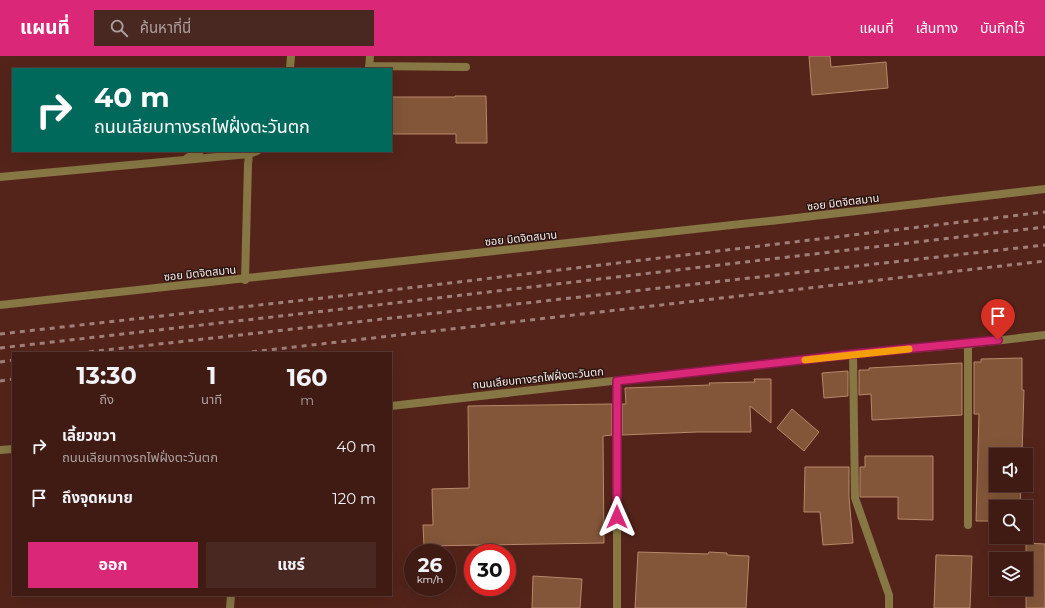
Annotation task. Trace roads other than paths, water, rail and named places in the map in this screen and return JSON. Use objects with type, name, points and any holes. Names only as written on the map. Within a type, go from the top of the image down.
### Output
[{"type":"street","points":[[290,68],[291,56]]},
{"type":"street","points":[[370,56],[369,67],[466,67]]},
{"type":"street","points":[[182,160],[198,152]]},
{"type":"street","points":[[0,177],[253,152],[248,164],[244,280]]},
{"type":"street","name":"ซอย มิตจิตสมาน","points":[[0,305],[244,280],[820,216],[1045,189]]},
{"type":"street","name":"ถนนเลียบทางรถไฟฝั่งตะวันตก","points":[[392,406],[853,354],[968,344],[1045,335]]},
{"type":"street","points":[[968,344],[968,525]]},
{"type":"street","points":[[853,354],[855,498],[888,595],[889,608]]},
{"type":"street","points":[[617,381],[617,608]]},
{"type":"street","points":[[0,450],[12,449]]},
{"type":"street","points":[[230,608],[231,596]]},
{"type":"railway","points":[[0,334],[358,294],[1045,212]]},
{"type":"railway","points":[[0,348],[1045,227]]},
{"type":"railway","points":[[88,352],[1045,245]]},
{"type":"railway","points":[[251,352],[1045,261]]},
{"type":"railway","points":[[0,362],[12,360]]},
{"type":"railway","points":[[0,381],[12,379]]}]
